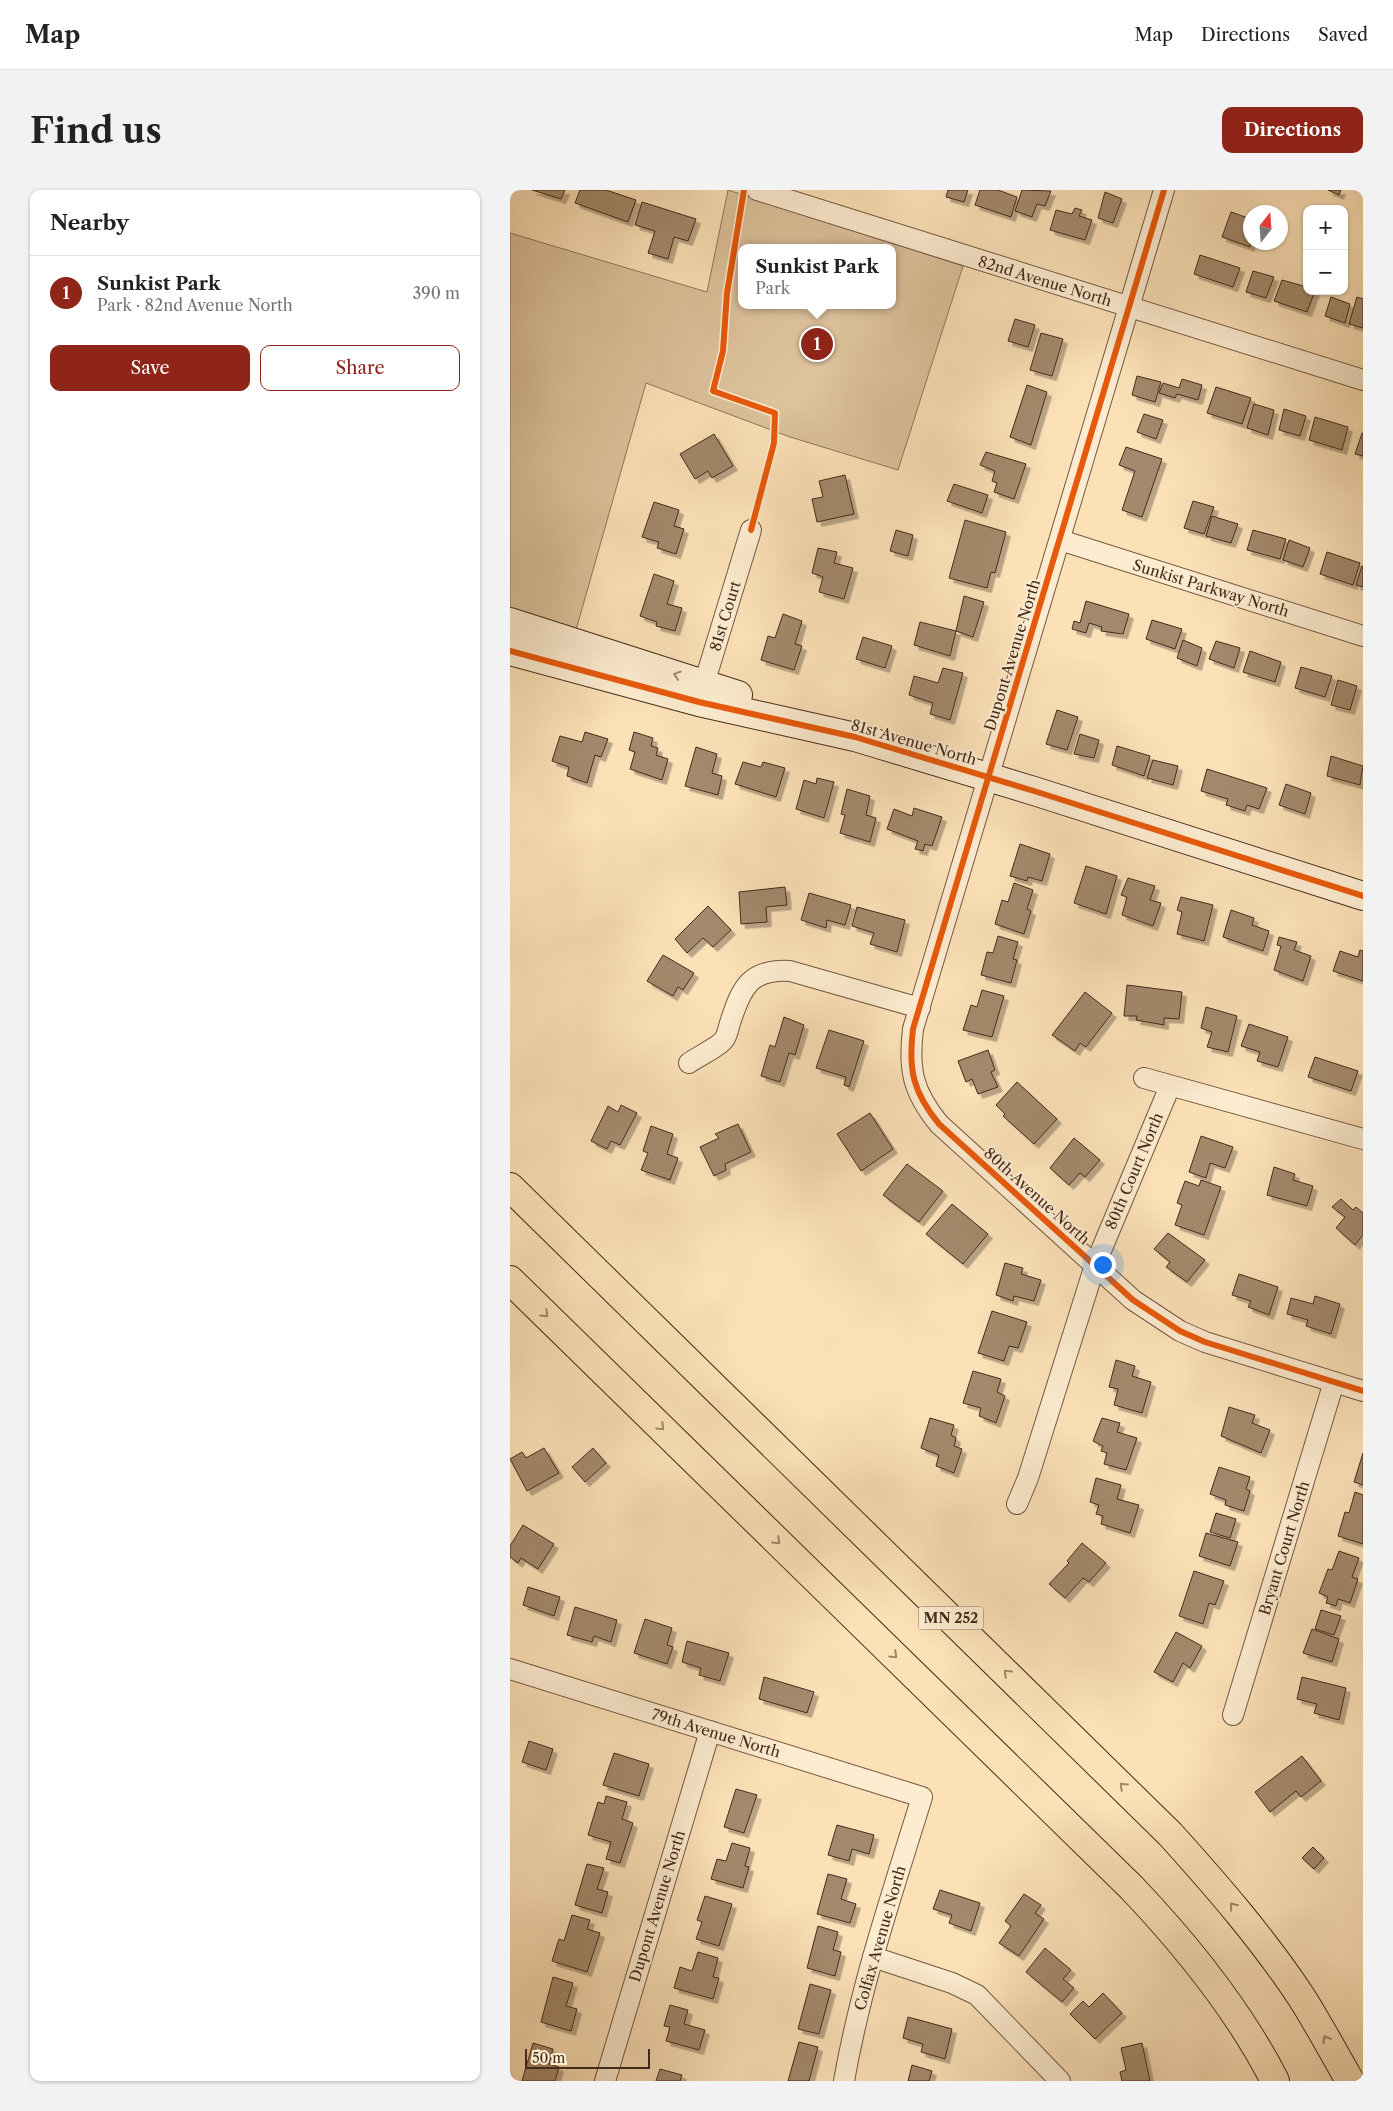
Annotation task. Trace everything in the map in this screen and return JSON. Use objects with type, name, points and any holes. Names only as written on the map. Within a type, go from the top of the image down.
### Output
[{"type":"highway","name":"MN 252","points":[[510,1187],[1170,1834],[1220,1890],[1273,1956],[1302,1998],[1350,2081]]},
{"type":"highway","points":[[510,1280],[1093,1848],[1144,1900],[1179,1940],[1224,2000],[1276,2081]]},
{"type":"street","name":"82nd Avenue North","points":[[757,190],[1363,380]]},
{"type":"street","name":"Dupont Avenue North","points":[[939,1124],[923,1104],[913,1080],[910,1055],[913,1029],[1164,190]]},
{"type":"street","name":"81st Court","points":[[702,692],[751,530]]},
{"type":"street","name":"Sunkist Parkway North","points":[[1060,540],[1363,636]]},
{"type":"street","name":"81st Avenue North","points":[[510,622],[702,692],[989,777],[1363,896]]},
{"type":"street","name":"81st Avenue North","points":[[510,651],[702,692]]},
{"type":"street","points":[[689,1063],[724,1040],[736,1002],[744,987],[757,975],[773,970],[790,971],[920,1008]]},
{"type":"street","points":[[1144,1078],[1363,1139]]},
{"type":"street","name":"80th Court North","points":[[1017,1504],[1028,1478],[1095,1265],[1170,1086]]},
{"type":"street","name":"80th Avenue North","points":[[939,1124],[1133,1300],[1180,1331],[1205,1342],[1363,1391]]},
{"type":"street","name":"Bryant Court North","points":[[1234,1715],[1334,1382]]},
{"type":"street","name":"79th Avenue North","points":[[510,1669],[922,1797]]},
{"type":"street","name":"Dupont Avenue North","points":[[605,2081],[710,1731]]},
{"type":"street","name":"Colfax Avenue North","points":[[844,2081],[852,2034],[873,1957],[922,1797]]},
{"type":"street","points":[[873,1957],[952,1983],[977,1995],[1060,2081]]},
{"type":"shaded area","points":[[728,190],[895,244],[738,244],[738,309],[896,309],[896,244],[963,266],[898,470],[790,437],[646,383],[574,637],[510,617],[510,233],[707,292]]},
{"type":"building","points":[[532,190],[565,190],[561,199]]},
{"type":"building","points":[[580,190],[606,190],[636,200],[628,222],[575,203]]},
{"type":"building","points":[[948,190],[968,190],[964,202],[946,197]]},
{"type":"building","points":[[980,190],[998,190],[1017,197],[1011,217],[975,205]]},
{"type":"building","points":[[1022,190],[1051,191],[1045,206],[1037,204],[1032,217],[1015,211]]},
{"type":"building","points":[[1328,190],[1341,190],[1339,195]]},
{"type":"building","points":[[1105,192],[1122,199],[1113,223],[1098,218]]},
{"type":"building","points":[[642,202],[696,219],[688,241],[674,237],[668,259],[648,253],[655,231],[635,225]]},
{"type":"building","points":[[1075,208],[1082,210],[1079,216],[1092,220],[1085,240],[1050,230],[1056,210],[1072,214]]},
{"type":"building","points":[[1231,212],[1243,216],[1243,244],[1222,237]]},
{"type":"building","points":[[1200,255],[1240,268],[1233,287],[1194,274]]},
{"type":"building","points":[[1253,271],[1274,277],[1266,298],[1246,292]]},
{"type":"building","points":[[1282,280],[1303,286],[1303,295],[1313,295],[1307,312],[1274,301]]},
{"type":"building","points":[[1331,297],[1350,304],[1345,323],[1325,316]]},
{"type":"building","points":[[1357,297],[1363,299],[1363,328],[1349,324]]},
{"type":"building","points":[[1015,319],[1035,325],[1028,347],[1008,341]]},
{"type":"building","points":[[1041,333],[1063,339],[1052,376],[1030,370]]},
{"type":"building","points":[[1137,376],[1161,382],[1155,402],[1132,395]]},
{"type":"building","points":[[1182,379],[1202,385],[1198,400],[1177,394],[1175,398],[1159,393],[1163,383],[1179,388]]},
{"type":"building","points":[[1027,385],[1047,392],[1031,445],[1010,437]]},
{"type":"building","points":[[1216,387],[1251,398],[1242,424],[1207,413]]},
{"type":"building","points":[[1254,404],[1274,410],[1268,435],[1247,428]]},
{"type":"building","points":[[1284,409],[1306,416],[1300,436],[1279,430]]},
{"type":"building","points":[[1144,414],[1163,420],[1156,439],[1137,432]]},
{"type":"building","points":[[1315,417],[1348,427],[1342,450],[1309,440]]},
{"type":"building","points":[[1363,433],[1363,456],[1355,454]]},
{"type":"building","points":[[714,434],[733,466],[712,478],[708,471],[695,479],[680,454]]},
{"type":"building","points":[[1126,447],[1162,459],[1142,517],[1122,510],[1135,471],[1119,465]]},
{"type":"building","points":[[986,452],[1026,464],[1014,499],[994,492],[997,483],[992,481],[995,471],[980,465]]},
{"type":"building","points":[[845,475],[854,514],[817,522],[812,499],[823,497],[819,481]]},
{"type":"building","points":[[954,484],[988,495],[982,513],[947,501]]},
{"type":"building","points":[[1193,501],[1214,507],[1204,534],[1184,528]]},
{"type":"building","points":[[654,502],[679,510],[674,526],[684,529],[676,554],[657,548],[659,542],[642,537]]},
{"type":"building","points":[[1212,516],[1238,524],[1231,543],[1206,536]]},
{"type":"building","points":[[965,520],[1006,532],[995,573],[991,572],[987,588],[949,578]]},
{"type":"building","points":[[896,530],[913,535],[908,556],[890,551]]},
{"type":"building","points":[[1253,530],[1286,539],[1280,559],[1247,550]]},
{"type":"building","points":[[1289,540],[1310,548],[1303,567],[1283,560]]},
{"type":"building","points":[[818,548],[837,552],[834,563],[853,568],[844,599],[819,592],[823,577],[812,573]]},
{"type":"building","points":[[1327,552],[1360,563],[1353,585],[1320,574]]},
{"type":"building","points":[[1363,566],[1363,587],[1356,585]]},
{"type":"building","points":[[654,574],[674,581],[667,604],[682,608],[675,631],[656,626],[657,622],[640,616]]},
{"type":"building","points":[[964,596],[984,602],[973,637],[956,631]]},
{"type":"building","points":[[1086,601],[1129,614],[1123,634],[1101,631],[1102,627],[1089,623],[1086,633],[1072,629],[1074,621],[1080,623]]},
{"type":"building","points":[[783,614],[802,621],[795,644],[802,646],[794,670],[761,660],[768,636],[775,638]]},
{"type":"building","points":[[1152,620],[1182,629],[1175,649],[1146,639]]},
{"type":"building","points":[[920,622],[956,631],[950,656],[914,645]]},
{"type":"building","points":[[863,637],[892,646],[885,668],[856,659]]},
{"type":"building","points":[[1183,640],[1202,648],[1197,666],[1177,658]]},
{"type":"building","points":[[1216,641],[1240,648],[1234,668],[1209,659]]},
{"type":"building","points":[[1250,651],[1281,662],[1275,682],[1243,672]]},
{"type":"building","points":[[1301,667],[1332,676],[1325,697],[1295,688]]},
{"type":"building","points":[[943,668],[963,673],[950,720],[930,714],[933,703],[909,695],[914,676],[938,683]]},
{"type":"building","points":[[1338,680],[1357,686],[1350,710],[1331,705]]},
{"type":"building","points":[[1057,710],[1078,717],[1067,750],[1046,744]]},
{"type":"building","points":[[585,732],[608,739],[601,757],[595,755],[587,783],[567,776],[569,767],[552,761],[560,736],[582,742]]},
{"type":"building","points":[[634,732],[653,738],[651,746],[658,748],[656,755],[668,759],[662,780],[630,769],[635,752],[629,750]]},
{"type":"building","points":[[1080,734],[1099,740],[1094,758],[1074,754]]},
{"type":"building","points":[[1117,746],[1150,756],[1144,776],[1112,765]]},
{"type":"building","points":[[696,747],[717,754],[712,773],[722,776],[718,795],[685,786]]},
{"type":"building","points":[[1331,756],[1363,766],[1360,785],[1327,776]]},
{"type":"building","points":[[1153,760],[1178,766],[1173,785],[1147,778]]},
{"type":"building","points":[[743,762],[761,767],[763,762],[785,768],[776,797],[735,784]]},
{"type":"building","points":[[1207,769],[1267,788],[1259,809],[1247,805],[1245,811],[1226,805],[1228,799],[1201,791]]},
{"type":"building","points":[[817,778],[834,782],[824,818],[796,809],[804,780],[816,784]]},
{"type":"building","points":[[1286,784],[1311,793],[1305,814],[1279,805]]},
{"type":"building","points":[[847,789],[870,796],[866,815],[876,818],[870,842],[840,833],[845,815],[841,814]]},
{"type":"building","points":[[914,808],[942,817],[932,846],[925,844],[923,851],[915,849],[918,841],[887,829],[894,809],[912,816]]},
{"type":"building","points":[[1020,844],[1050,854],[1042,881],[1028,877],[1027,881],[1010,876]]},
{"type":"building","points":[[1086,866],[1117,876],[1106,914],[1074,903]]},
{"type":"building","points":[[1128,878],[1155,886],[1150,900],[1161,903],[1153,926],[1122,915],[1127,897],[1121,895]]},
{"type":"building","points":[[1014,883],[1033,890],[1027,909],[1031,911],[1024,934],[995,924],[1002,900],[1008,902]]},
{"type":"building","points":[[785,887],[787,905],[766,907],[767,922],[741,924],[739,892]]},
{"type":"building","points":[[809,893],[851,905],[845,925],[827,920],[826,928],[801,920]]},
{"type":"building","points":[[1181,897],[1213,905],[1204,941],[1177,934],[1182,912],[1177,910]]},
{"type":"building","points":[[708,906],[731,930],[713,947],[703,938],[687,953],[675,939]]},
{"type":"building","points":[[857,907],[905,920],[897,952],[870,944],[874,933],[852,926]]},
{"type":"building","points":[[1231,910],[1254,918],[1252,925],[1269,931],[1263,951],[1223,937]]},
{"type":"building","points":[[998,936],[1018,942],[1013,959],[1017,960],[1011,983],[981,975],[987,952],[993,953]]},
{"type":"building","points":[[1279,937],[1297,942],[1294,950],[1311,956],[1303,981],[1274,970],[1281,946],[1277,945]]},
{"type":"building","points":[[1360,950],[1363,951],[1363,981],[1333,971],[1340,951],[1358,957]]},
{"type":"building","points":[[663,955],[694,973],[683,990],[678,987],[673,996],[647,981]]},
{"type":"building","points":[[1127,985],[1182,992],[1179,1019],[1164,1018],[1164,1025],[1136,1020],[1137,1016],[1124,1016]]},
{"type":"building","points":[[982,990],[1004,996],[992,1037],[963,1030],[971,1005],[977,1007]]},
{"type":"building","points":[[1085,992],[1112,1013],[1086,1047],[1080,1043],[1075,1051],[1052,1035]]},
{"type":"building","points":[[1206,1007],[1237,1016],[1228,1052],[1207,1047],[1212,1032],[1201,1028]]},
{"type":"building","points":[[784,1017],[804,1025],[795,1055],[789,1053],[780,1082],[761,1076],[770,1045],[775,1047]]},
{"type":"building","points":[[1249,1024],[1288,1037],[1278,1067],[1257,1061],[1260,1052],[1241,1046]]},
{"type":"building","points":[[829,1030],[864,1041],[849,1087],[844,1085],[846,1077],[816,1068]]},
{"type":"building","points":[[988,1050],[995,1070],[991,1072],[998,1087],[978,1094],[972,1079],[966,1082],[958,1061]]},
{"type":"building","points":[[1315,1057],[1358,1071],[1351,1091],[1308,1077]]},
{"type":"building","points":[[1017,1082],[1057,1119],[1034,1144],[1003,1116],[1005,1114],[996,1105]]},
{"type":"building","points":[[621,1105],[637,1113],[620,1145],[611,1141],[607,1149],[591,1141],[608,1106],[618,1112]]},
{"type":"building","points":[[870,1113],[893,1149],[861,1171],[837,1134]]},
{"type":"building","points":[[738,1124],[751,1152],[725,1164],[726,1170],[714,1176],[700,1147],[719,1138],[715,1134]]},
{"type":"building","points":[[651,1126],[673,1134],[667,1154],[678,1158],[670,1180],[641,1170],[648,1153],[643,1151]]},
{"type":"building","points":[[1201,1136],[1233,1147],[1225,1168],[1210,1163],[1206,1178],[1189,1172]]},
{"type":"building","points":[[1074,1138],[1100,1160],[1085,1177],[1080,1173],[1069,1185],[1050,1168]]},
{"type":"building","points":[[907,1164],[943,1191],[919,1222],[883,1195]]},
{"type":"building","points":[[1274,1167],[1295,1174],[1293,1180],[1313,1186],[1307,1206],[1267,1195]]},
{"type":"building","points":[[1201,1180],[1221,1187],[1204,1235],[1175,1225],[1182,1205],[1177,1203],[1185,1181],[1199,1186]]},
{"type":"building","points":[[1341,1199],[1353,1210],[1356,1207],[1363,1213],[1363,1235],[1355,1245],[1336,1228],[1345,1217],[1332,1207]]},
{"type":"building","points":[[952,1204],[988,1234],[963,1264],[926,1234]]},
{"type":"building","points":[[1168,1233],[1205,1260],[1187,1282],[1166,1267],[1170,1262],[1154,1249]]},
{"type":"building","points":[[1005,1263],[1023,1268],[1021,1274],[1041,1280],[1034,1301],[1014,1296],[1013,1301],[996,1295]]},
{"type":"building","points":[[1239,1274],[1278,1287],[1269,1315],[1248,1307],[1251,1301],[1232,1295]]},
{"type":"building","points":[[1315,1296],[1340,1304],[1331,1334],[1306,1326],[1308,1320],[1287,1314],[1291,1298],[1313,1304]]},
{"type":"building","points":[[992,1311],[1027,1322],[1018,1348],[1009,1346],[1004,1361],[978,1353]]},
{"type":"building","points":[[1116,1360],[1135,1366],[1132,1376],[1151,1382],[1142,1413],[1114,1405],[1118,1389],[1109,1387]]},
{"type":"building","points":[[973,1371],[1001,1379],[997,1392],[1005,1396],[996,1423],[979,1416],[981,1408],[963,1403]]},
{"type":"building","points":[[1229,1407],[1255,1415],[1252,1423],[1270,1430],[1261,1453],[1221,1436]]},
{"type":"building","points":[[930,1418],[954,1425],[951,1435],[956,1438],[954,1446],[962,1449],[954,1473],[936,1466],[939,1455],[921,1448]]},
{"type":"building","points":[[1102,1418],[1120,1423],[1117,1432],[1137,1438],[1126,1470],[1104,1464],[1107,1453],[1101,1451],[1103,1446],[1093,1441]]},
{"type":"building","points":[[544,1448],[559,1473],[527,1491],[510,1459],[522,1452],[526,1458]]},
{"type":"building","points":[[593,1448],[606,1463],[585,1482],[572,1467]]},
{"type":"building","points":[[1363,1453],[1363,1485],[1354,1482]]},
{"type":"building","points":[[1219,1467],[1250,1477],[1246,1489],[1250,1491],[1244,1511],[1225,1505],[1226,1500],[1210,1494]]},
{"type":"building","points":[[1096,1478],[1121,1485],[1117,1499],[1139,1505],[1130,1533],[1101,1524],[1103,1516],[1096,1514],[1099,1505],[1090,1502]]},
{"type":"building","points":[[1355,1492],[1363,1495],[1363,1544],[1338,1536],[1345,1512],[1349,1513]]},
{"type":"building","points":[[1216,1513],[1236,1519],[1230,1538],[1210,1532]]},
{"type":"building","points":[[523,1525],[554,1544],[538,1569],[521,1558],[518,1563],[510,1557],[510,1546]]},
{"type":"building","points":[[1206,1533],[1238,1542],[1230,1566],[1199,1556]]},
{"type":"building","points":[[1082,1543],[1106,1563],[1089,1582],[1083,1578],[1065,1598],[1049,1584],[1069,1563],[1067,1561]]},
{"type":"building","points":[[1339,1551],[1359,1558],[1352,1577],[1358,1579],[1350,1603],[1338,1599],[1336,1606],[1326,1603],[1328,1597],[1319,1593],[1328,1569],[1332,1570]]},
{"type":"building","points":[[1194,1571],[1224,1581],[1215,1605],[1209,1603],[1203,1624],[1179,1616]]},
{"type":"building","points":[[528,1587],[560,1597],[554,1616],[523,1605]]},
{"type":"building","points":[[575,1607],[617,1620],[611,1642],[594,1636],[592,1642],[567,1635]]},
{"type":"building","points":[[1321,1610],[1341,1616],[1334,1635],[1315,1629]]},
{"type":"building","points":[[645,1619],[672,1628],[667,1645],[673,1647],[667,1664],[634,1653]]},
{"type":"building","points":[[1312,1629],[1339,1639],[1332,1662],[1303,1653]]},
{"type":"building","points":[[1176,1632],[1202,1646],[1190,1668],[1183,1663],[1173,1682],[1154,1672]]},
{"type":"building","points":[[687,1641],[729,1653],[720,1681],[699,1675],[701,1668],[682,1662]]},
{"type":"building","points":[[764,1677],[814,1692],[807,1713],[759,1699]]},
{"type":"building","points":[[1302,1677],[1346,1688],[1339,1720],[1314,1713],[1317,1704],[1297,1699]]},
{"type":"building","points":[[529,1741],[553,1749],[546,1770],[522,1762]]},
{"type":"building","points":[[614,1753],[649,1764],[639,1796],[603,1785]]},
{"type":"building","points":[[1302,1756],[1321,1781],[1301,1797],[1296,1791],[1270,1812],[1255,1792]]},
{"type":"building","points":[[736,1789],[757,1795],[744,1833],[724,1827]]},
{"type":"building","points":[[606,1796],[627,1802],[622,1819],[633,1823],[620,1863],[606,1859],[611,1842],[588,1835],[598,1802],[604,1804]]},
{"type":"building","points":[[837,1825],[874,1835],[869,1854],[852,1849],[849,1861],[828,1855]]},
{"type":"building","points":[[732,1843],[750,1848],[745,1866],[749,1867],[743,1888],[711,1879],[717,1859],[726,1861]]},
{"type":"building","points":[[1313,1847],[1324,1858],[1314,1869],[1302,1858]]},
{"type":"building","points":[[587,1864],[604,1868],[597,1889],[608,1892],[602,1913],[575,1905]]},
{"type":"building","points":[[828,1874],[847,1879],[841,1899],[856,1904],[850,1923],[817,1914]]},
{"type":"building","points":[[940,1890],[980,1903],[971,1931],[949,1923],[952,1915],[933,1909]]},
{"type":"building","points":[[1024,1894],[1041,1905],[1035,1913],[1044,1919],[1019,1956],[999,1943],[1011,1926],[1005,1921]]},
{"type":"building","points":[[705,1896],[732,1904],[719,1946],[696,1939],[702,1922],[697,1920]]},
{"type":"building","points":[[572,1915],[590,1920],[587,1929],[600,1933],[587,1972],[552,1961],[559,1939],[564,1941]]},
{"type":"building","points":[[818,1926],[838,1932],[833,1950],[841,1952],[835,1976],[807,1968]]},
{"type":"building","points":[[1045,1948],[1071,1970],[1063,1979],[1074,1988],[1062,2002],[1026,1972]]},
{"type":"building","points":[[698,1952],[718,1958],[713,1977],[719,1978],[713,1999],[674,1988],[680,1967],[692,1971]]},
{"type":"building","points":[[553,1977],[573,1983],[566,2006],[577,2009],[571,2031],[541,2022]]},
{"type":"building","points":[[810,1984],[831,1990],[819,2034],[798,2029]]},
{"type":"building","points":[[1103,1993],[1122,2013],[1095,2039],[1070,2014],[1083,2001],[1089,2007]]},
{"type":"building","points":[[670,2005],[688,2010],[684,2024],[705,2030],[699,2050],[666,2041],[670,2027],[664,2026]]},
{"type":"building","points":[[908,2017],[952,2029],[945,2059],[921,2052],[923,2044],[903,2038]]},
{"type":"building","points":[[799,2042],[818,2047],[809,2081],[788,2081]]},
{"type":"building","points":[[533,2043],[553,2049],[549,2064],[559,2067],[555,2081],[522,2081]]},
{"type":"building","points":[[1142,2043],[1150,2081],[1122,2081],[1120,2072],[1126,2070],[1121,2048]]},
{"type":"building","points":[[912,2065],[932,2071],[929,2081],[908,2081]]},
{"type":"building","points":[[660,2069],[682,2075],[680,2081],[656,2081]]},
{"type":"cycle path","points":[[744,190],[727,293],[723,351],[713,391],[775,413],[774,443],[751,530]]},
{"type":"cycle path","points":[[1164,190],[913,1029],[912,1069],[918,1091],[939,1124],[1133,1300],[1180,1331],[1205,1342],[1363,1391]]},
{"type":"cycle path","points":[[510,651],[699,702],[855,737],[1034,791],[1363,896]]},
{"type":"place","name":"Sunkist Park","points":[[817,344]]}]
